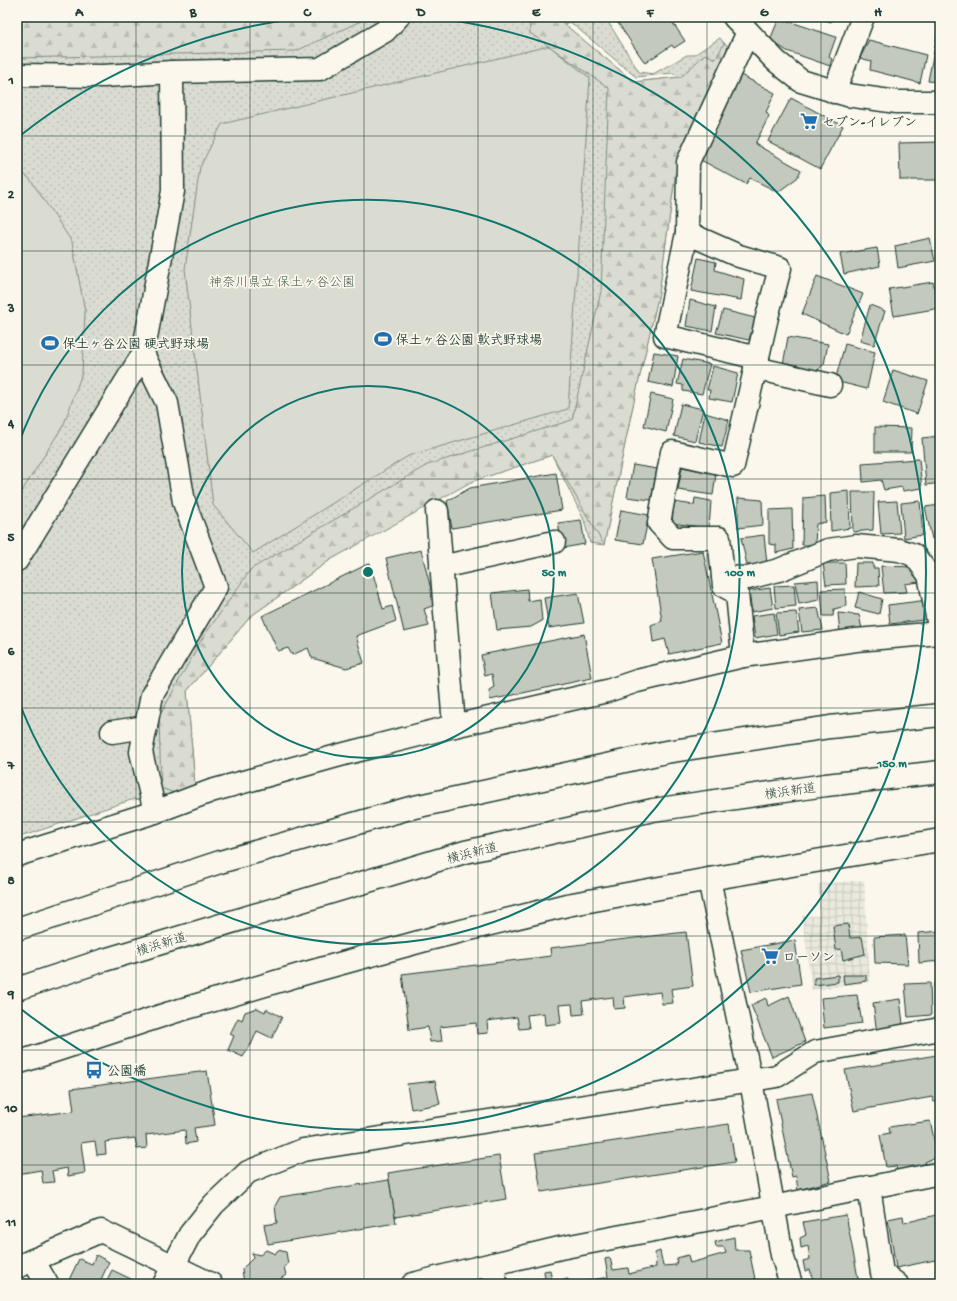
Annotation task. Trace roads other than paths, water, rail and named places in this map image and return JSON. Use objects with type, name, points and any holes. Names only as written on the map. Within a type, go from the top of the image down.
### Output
[{"type":"main road","points":[[17,75],[103,76],[172,72],[320,69],[385,32],[398,17]]},
{"type":"main road","points":[[834,92],[863,17]]},
{"type":"main road","points":[[830,385],[665,336],[687,233],[688,162],[741,24],[776,61],[801,81],[834,92],[897,102],[940,102]]},
{"type":"main road","points":[[17,560],[143,354],[172,191],[172,72]]},
{"type":"main road","points":[[687,233],[739,256],[780,268],[756,363],[733,466],[672,452],[659,523],[673,538],[719,538],[724,586],[737,593],[743,656]]},
{"type":"main road","points":[[143,354],[167,403],[184,502],[216,587],[152,695],[141,752],[155,812]]},
{"type":"main road","points":[[437,511],[454,726]]},
{"type":"main road","points":[[441,568],[554,542]]},
{"type":"main road","points":[[17,855],[155,812],[211,791],[344,754],[454,726],[607,691],[637,681],[743,656],[856,640],[940,632],[929,575],[914,555],[899,550],[856,546],[828,550],[779,570],[748,578],[723,577]]},
{"type":"main road","points":[[17,929],[220,862],[410,808],[666,752],[830,727],[940,715]]},
{"type":"main road","points":[[112,732],[146,727]]},
{"type":"main road","name":"横浜新道","points":[[17,989],[109,958],[465,852],[653,810],[826,785],[940,772]]},
{"type":"main road","points":[[17,1063],[170,1013],[306,973],[433,938],[567,905],[709,879],[940,840]]},
{"type":"main road","points":[[709,879],[751,1081],[782,1255],[791,1284]]},
{"type":"main road","points":[[169,1275],[190,1234],[214,1204],[248,1172],[303,1150],[751,1081],[777,1076],[815,1052],[940,1028]]},
{"type":"main road","points":[[413,1284],[495,1274],[560,1248],[940,1173]]},
{"type":"main road","points":[[869,1187],[882,1273],[897,1284]]},
{"type":"main road","points":[[47,1284],[25,1264],[101,1231],[169,1275],[211,1284]]},
{"type":"place","name":"セブン-イレブン","points":[[809,121]]},
{"type":"place","name":"保土ヶ谷公園 軟式野球場","points":[[383,339]]},
{"type":"place","name":"保土ヶ谷公園 硬式野球場","points":[[50,343]]},
{"type":"place","name":"ローソン","points":[[770,956]]},
{"type":"place","name":"公園橋","points":[[94,1070]]},
{"type":"park label","name":"神奈川県立 保土ヶ谷公園","points":[[282,281]]}]
